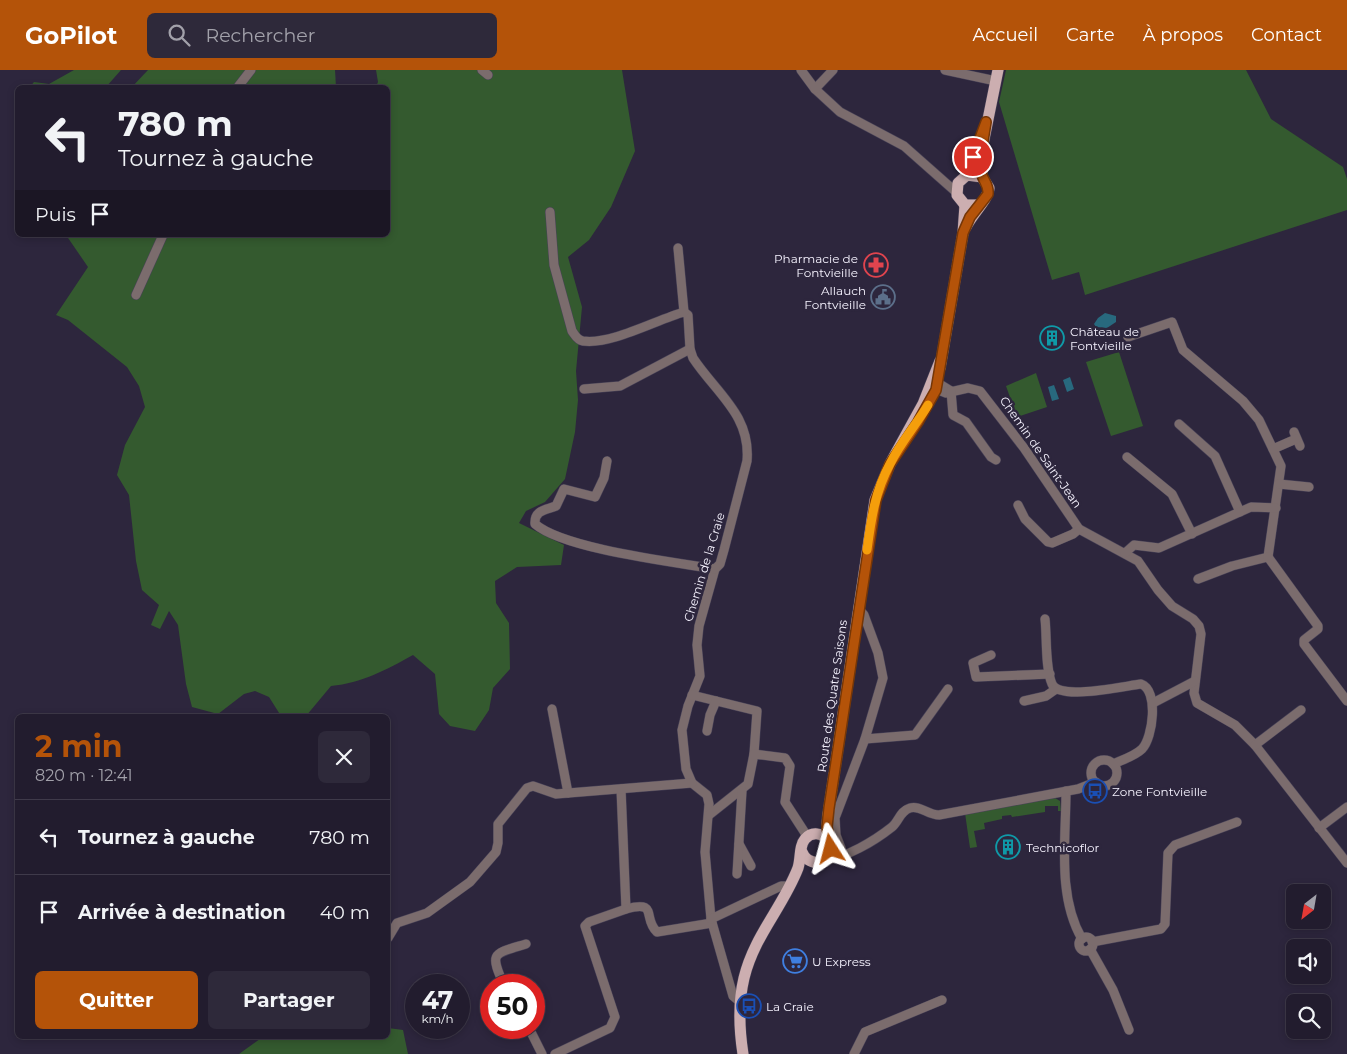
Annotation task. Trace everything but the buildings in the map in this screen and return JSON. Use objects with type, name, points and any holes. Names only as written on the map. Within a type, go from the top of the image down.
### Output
[{"type":"main road","name":"Route des Quatre Saisons","points":[[963,233],[978,205],[983,203],[988,194],[988,184],[982,176],[982,149],[986,122],[997,76]]},
{"type":"main road","name":"Route des Quatre Saisons","points":[[956,192],[986,122]]},
{"type":"main road","points":[[964,177],[982,176]]},
{"type":"main road","points":[[956,192],[965,205],[978,205]]},
{"type":"main road","name":"Route des Quatre Saisons","points":[[749,1054],[739,995],[764,940],[803,872],[833,849],[829,808],[858,608],[876,500],[890,464],[934,386],[963,233],[965,205]]},
{"type":"main road","name":"Route des Quatre Saisons","points":[[743,1054],[740,1033],[739,995],[753,948],[798,869],[802,843],[811,835],[829,808]]},
{"type":"main road","points":[[811,835],[822,835],[833,849]]},
{"type":"main road","points":[[802,852],[806,859],[818,862]]},
{"type":"street","points":[[239,85],[251,70]]},
{"type":"street","points":[[801,70],[815,89],[846,116],[904,146],[956,192]]},
{"type":"street","points":[[815,89],[833,70]]},
{"type":"street","points":[[945,70],[997,76]]},
{"type":"street","points":[[945,181],[964,177]]},
{"type":"street","points":[[550,212],[554,265],[572,330],[578,339],[583,341],[610,338],[684,312]]},
{"type":"street","points":[[136,295],[163,237]]},
{"type":"street","name":"Chemin de la Craie","points":[[678,248],[684,312],[688,315],[690,349],[703,372],[743,424],[748,448],[724,550],[720,564],[715,569],[699,626],[697,645],[700,676],[692,695],[682,730],[686,769],[692,783],[707,795],[709,815],[705,852],[712,921],[739,995]]},
{"type":"street","points":[[1128,337],[1172,322],[1183,350],[1243,401],[1259,420],[1281,466],[1268,557],[1318,626],[1318,629],[1304,640],[1304,644],[1347,701]]},
{"type":"street","points":[[584,389],[620,386],[690,349]]},
{"type":"street","name":"Chemin de Saint-Jean","points":[[934,386],[946,393],[968,388],[984,394],[1024,448],[1079,529]]},
{"type":"street","points":[[952,391],[953,414],[966,422],[991,457],[996,460]]},
{"type":"street","points":[[1179,424],[1215,456],[1240,512]]},
{"type":"street","points":[[1273,449],[1297,439]]},
{"type":"street","points":[[1127,457],[1172,494],[1192,534]]},
{"type":"street","points":[[607,461],[604,478],[595,497],[564,489],[556,506],[538,513],[535,524],[548,531],[598,548],[715,569]]},
{"type":"street","points":[[1279,484],[1309,487]]},
{"type":"street","points":[[1018,504],[1026,519],[1048,542],[1052,543],[1079,529],[1138,561],[1158,590],[1172,606],[1194,619],[1199,626],[1201,634],[1194,693],[1197,702],[1235,725],[1255,745],[1347,863]]},
{"type":"street","points":[[1125,553],[1134,545],[1159,548],[1252,507],[1276,508]]},
{"type":"street","points":[[1198,579],[1268,557]]},
{"type":"street","points":[[833,849],[842,848],[836,835],[835,818],[865,740],[883,678],[878,654],[864,615],[858,608]]},
{"type":"street","points":[[1045,618],[1050,674],[1052,684],[1056,689],[1061,692],[1088,692],[1141,684],[1148,688],[1153,703],[1151,726],[1145,744],[1137,752],[1113,764]]},
{"type":"street","points":[[991,655],[972,663],[976,677],[1050,674]]},
{"type":"street","points":[[1153,703],[1195,681]]},
{"type":"street","points":[[865,740],[915,735],[948,689]]},
{"type":"street","points":[[1024,701],[1046,696],[1056,689]]},
{"type":"street","points":[[692,695],[757,711],[754,754],[748,784],[742,791],[709,815]]},
{"type":"street","points":[[708,731],[710,715],[716,701]]},
{"type":"street","points":[[552,709],[568,793]]},
{"type":"street","points":[[1255,745],[1301,710]]},
{"type":"street","points":[[754,754],[785,758],[789,762],[785,802],[811,835]]},
{"type":"street","points":[[833,849],[891,828],[905,810],[911,808],[939,815],[1066,791],[1096,782],[1107,785],[1113,781],[1117,774],[1113,764],[1106,760],[1095,764],[1091,771],[1096,782]]},
{"type":"street","points":[[390,935],[397,924],[427,913],[470,882],[496,852],[498,824],[525,790],[533,786],[548,792],[568,793],[692,783]]},
{"type":"street","points":[[621,789],[626,909]]},
{"type":"street","points":[[737,874],[742,791]]},
{"type":"street","points":[[1066,791],[1066,882],[1068,907],[1082,939],[1079,944],[1081,949],[1086,951],[1091,946],[1161,929],[1165,924],[1168,853],[1175,845],[1237,822]]},
{"type":"street","points":[[1319,828],[1347,807]]},
{"type":"street","points":[[738,844],[752,866]]},
{"type":"street","points":[[555,1054],[610,1028],[614,1023],[615,1017],[585,926],[589,922],[640,905],[649,911],[653,928],[657,932],[712,921],[781,886],[788,888]]},
{"type":"street","points":[[499,974],[494,959],[499,952],[526,944]]},
{"type":"street","points":[[1091,946],[1113,990],[1129,1030]]},
{"type":"street","points":[[854,1054],[865,1032],[942,1000]]},
{"type":"street","points":[[534,1039],[542,1054]]},
{"type":"green space","points":[[74,70],[121,70],[108,85],[32,85],[34,82],[49,84]]},
{"type":"green space","points":[[148,70],[335,70],[336,85],[134,85]]},
{"type":"green space","points":[[376,70],[622,70],[635,151],[611,207],[589,240],[568,257],[582,307],[576,371],[578,400],[575,432],[565,479],[545,502],[526,511],[519,523],[564,545],[561,565],[517,567],[495,581],[496,603],[509,623],[510,669],[493,688],[489,710],[475,731],[450,726],[439,714],[435,674],[413,655],[363,679],[331,686],[308,714],[280,714],[269,697],[255,691],[244,694],[218,714],[192,707],[186,684],[178,625],[169,611],[160,629],[151,625],[159,605],[142,590],[136,561],[129,495],[117,475],[125,445],[145,407],[139,386],[127,367],[68,320],[56,315],[88,267],[67,237],[390,237],[390,85],[377,85]]},
{"type":"green space","points":[[1006,70],[1246,70],[1271,119],[1343,167],[1347,179],[1347,210],[1085,295],[1079,272],[1052,280],[999,102]]},
{"type":"green space","points":[[1119,352],[1143,426],[1111,436],[1086,362]]},
{"type":"green space","points":[[1036,373],[1047,407],[1017,417],[1006,386]]},
{"type":"green space","points":[[1055,798],[1060,801],[1061,811],[1058,811],[1058,806],[1045,806],[1045,812],[1012,817],[1011,815],[1002,816],[1002,819],[984,823],[985,829],[974,831],[977,847],[970,848],[965,813]]},
{"type":"green space","points":[[390,1028],[403,1030],[408,1054],[239,1054],[260,1039],[390,1039]]},
{"type":"water","points":[[1105,313],[1116,316],[1116,322],[1107,328],[1096,327],[1094,324]]},
{"type":"water","points":[[1070,377],[1074,389],[1067,392],[1063,380]]},
{"type":"water","points":[[1054,385],[1059,399],[1052,401],[1048,387]]},
{"type":"slow traffic","points":[[867,550],[881,483],[901,444],[928,405]]},
{"type":"place","name":"Pharmacie de Fontvieille","points":[[876,265]]},
{"type":"place","name":"Allauch Fontvieille","points":[[883,297]]},
{"type":"place","name":"Château de Fontvieille","points":[[1052,338]]},
{"type":"place","name":"Zone Fontvieille","points":[[1095,791]]},
{"type":"place","name":"Technicoflor","points":[[1008,847]]},
{"type":"place","name":"U Express","points":[[795,961]]},
{"type":"place","name":"La Craie","points":[[749,1006]]},
{"type":"route","points":[[831,849],[827,827],[829,808],[838,758],[858,608],[876,500],[881,483],[890,464],[901,444],[932,400],[936,390],[963,233],[970,217],[978,205],[983,203],[988,194],[988,184],[982,176],[982,149],[986,122],[973,157]]}]
